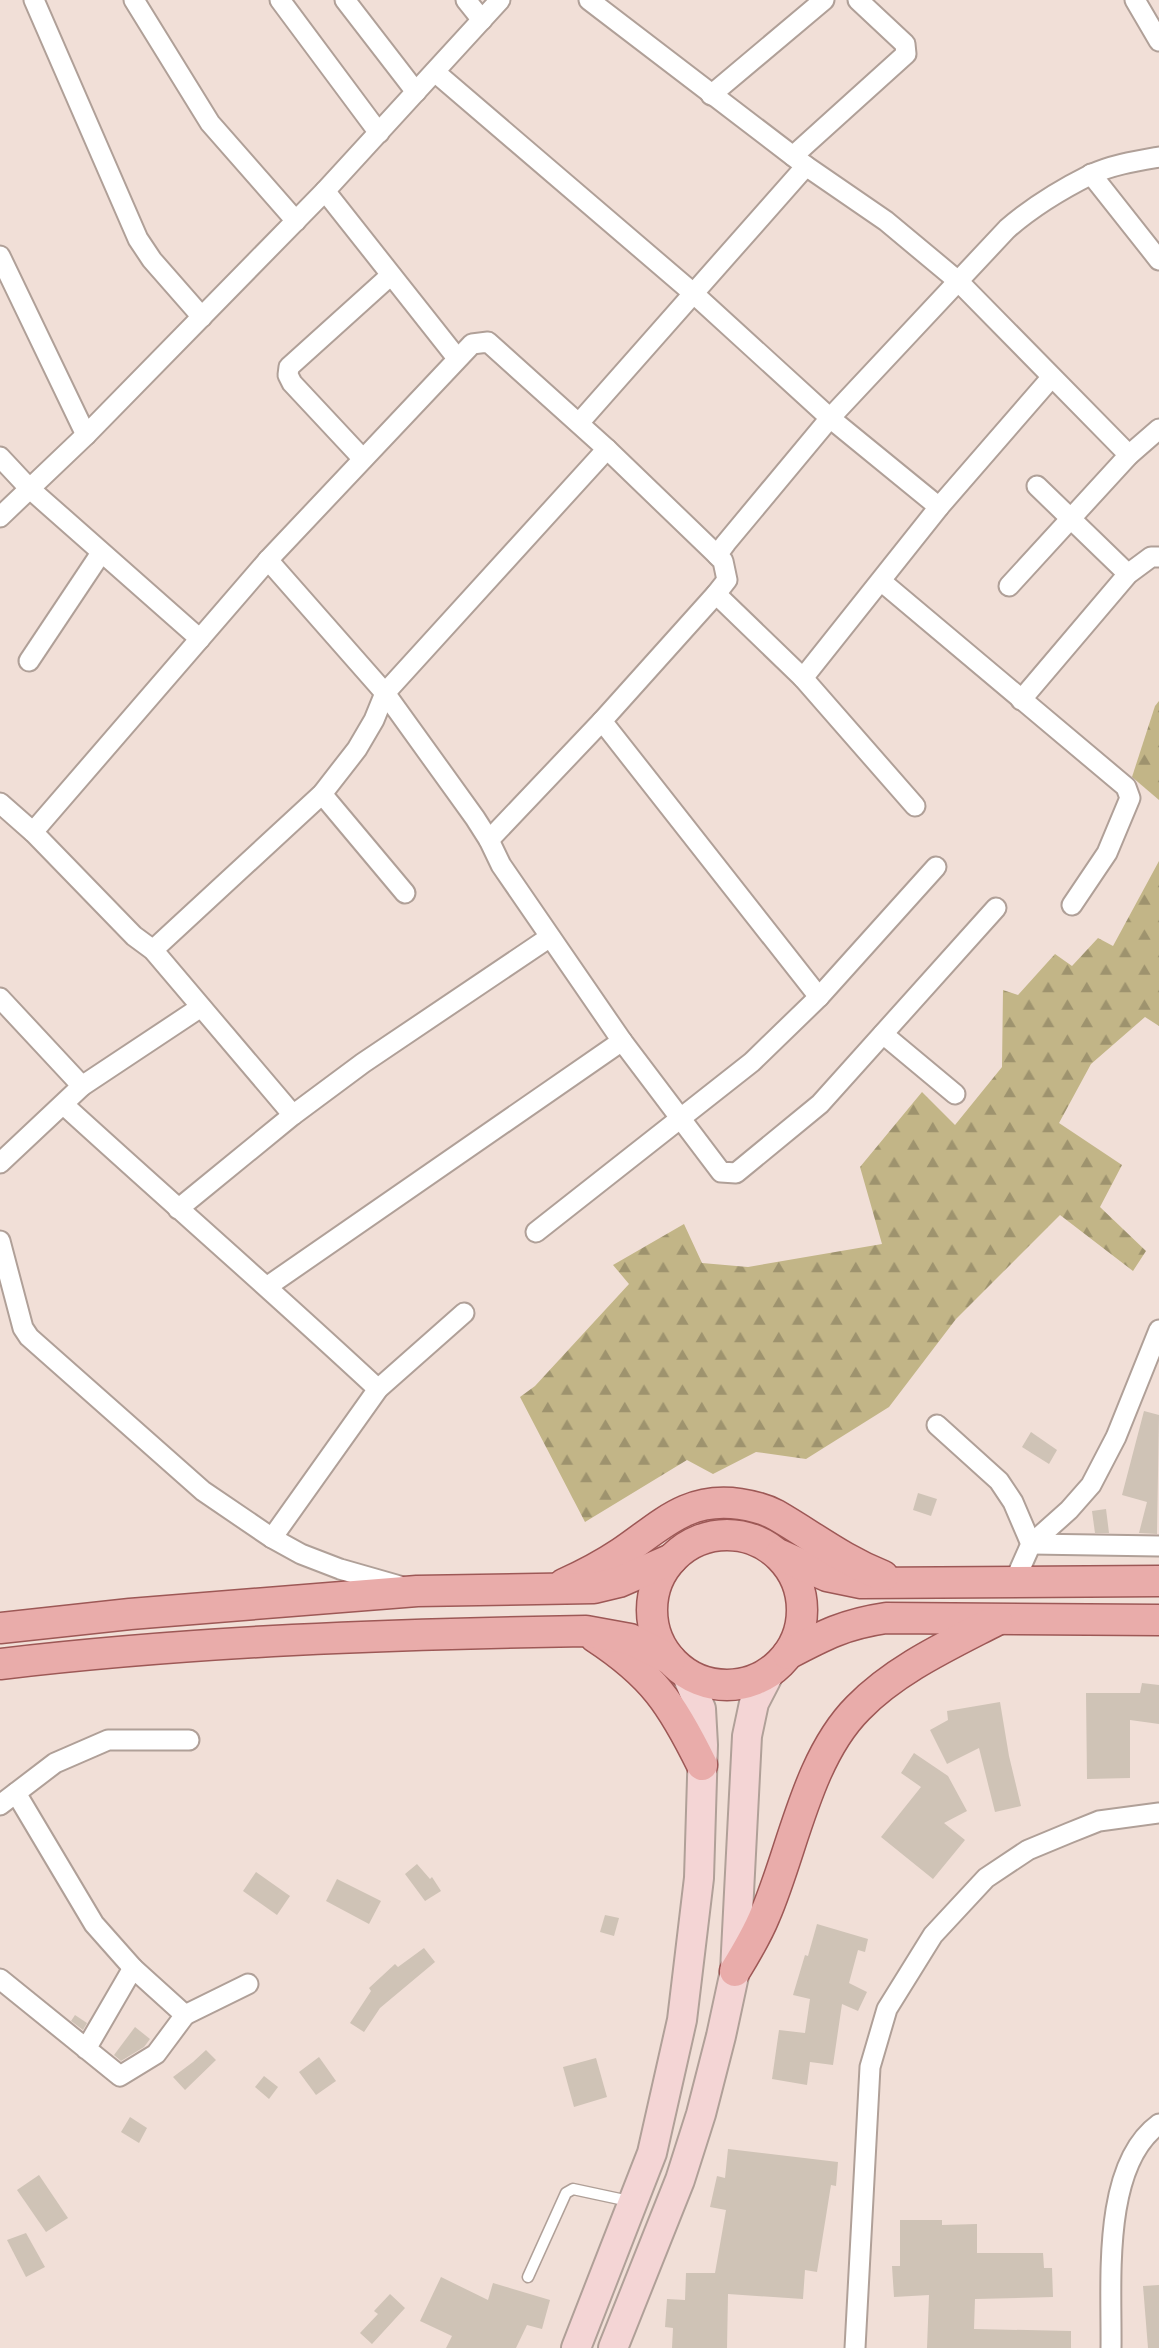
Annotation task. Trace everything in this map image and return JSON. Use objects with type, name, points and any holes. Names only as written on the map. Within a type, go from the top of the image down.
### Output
[{"type":"main road","points":[[556,1587],[599,1567],[688,1508],[726,1502],[750,1506],[776,1515],[849,1562],[900,1583]]},
{"type":"main road","points":[[576,2348],[652,2153],[682,2020],[699,1878],[701,1709],[694,1687],[659,1640],[653,1619],[653,1597],[660,1576],[672,1559],[687,1546],[705,1538],[724,1535],[743,1536],[762,1543],[805,1569],[843,1581],[1159,1581]]},
{"type":"main road","points":[[613,2348],[680,2180],[701,2114],[735,1971],[747,1736],[754,1703],[800,1630],[802,1602],[794,1576],[778,1554]]},
{"type":"main road","points":[[0,1628],[130,1614],[417,1591],[607,1586],[672,1559]]},
{"type":"main road","points":[[0,1664],[82,1654],[272,1640],[586,1631],[630,1639],[714,1684],[729,1685],[757,1679],[836,1629],[886,1618],[1159,1620]]},
{"type":"main road","points":[[735,1971],[766,1915],[820,1765],[848,1718],[881,1687],[906,1670],[997,1620]]},
{"type":"main road","points":[[586,1631],[615,1650],[657,1688],[676,1713],[702,1765]]},
{"type":"street","points":[[34,0],[138,239],[152,260],[202,317]]},
{"type":"street","points":[[134,0],[210,123],[296,221]]},
{"type":"street","points":[[280,0],[379,133]]},
{"type":"street","points":[[345,0],[416,92]]},
{"type":"street","points":[[466,0],[482,20]]},
{"type":"street","points":[[0,517],[86,435],[326,191],[500,0]]},
{"type":"street","points":[[589,0],[799,161],[886,221],[958,281],[1129,455]]},
{"type":"street","points":[[711,95],[824,0]]},
{"type":"street","points":[[579,423],[693,293],[799,161],[906,54],[905,44],[858,0]]},
{"type":"street","points":[[1146,9],[1159,41]]},
{"type":"street","points":[[435,72],[693,293],[830,418],[939,507]]},
{"type":"street","points":[[717,555],[830,418],[1016,221],[1091,174],[1125,163],[1159,157]]},
{"type":"street","points":[[1091,174],[1159,260]]},
{"type":"street","points":[[326,191],[457,358]]},
{"type":"street","points":[[0,256],[86,435]]},
{"type":"street","points":[[363,459],[292,383],[288,375],[289,367],[391,275]]},
{"type":"street","points":[[33,832],[268,561],[457,358],[472,344],[488,342],[607,449],[717,555],[723,561],[727,575],[727,580],[716,594],[602,721],[489,840]]},
{"type":"street","points":[[803,678],[939,507],[1051,378]]},
{"type":"street","points":[[1009,586],[1129,455],[1159,429]]},
{"type":"street","points":[[153,950],[322,794],[357,749],[374,720],[385,693],[607,449]]},
{"type":"street","points":[[0,457],[29,488],[200,639]]},
{"type":"street","points":[[1037,486],[1128,574]]},
{"type":"street","points":[[29,661],[101,553]]},
{"type":"street","points":[[1021,700],[1128,574],[1151,557],[1159,557]]},
{"type":"street","points":[[268,561],[385,693],[489,840],[501,865],[622,1041],[721,1172],[736,1173],[820,1104],[996,908]]},
{"type":"street","points":[[881,581],[1118,778],[1129,792],[1130,797],[1107,853],[1072,905]]},
{"type":"street","points":[[716,594],[803,678],[915,806]]},
{"type":"street","points":[[602,721],[819,997]]},
{"type":"street","points":[[322,794],[405,894]]},
{"type":"street","points":[[0,803],[33,832],[134,936],[153,950],[293,1115]]},
{"type":"street","points":[[536,1232],[752,1062],[819,997],[936,867]]},
{"type":"street","points":[[178,1209],[293,1115],[363,1063],[550,937]]},
{"type":"street","points":[[0,998],[82,1086]]},
{"type":"street","points":[[0,1163],[82,1086],[201,1007]]},
{"type":"street","points":[[883,1034],[956,1094]]},
{"type":"street","points":[[268,1286],[622,1041]]},
{"type":"street","points":[[64,1105],[178,1209],[268,1286],[379,1389]]},
{"type":"street","points":[[1,1256],[23,1328],[29,1337],[203,1491],[272,1538],[301,1554],[340,1569],[417,1591]]},
{"type":"street","points":[[272,1538],[379,1389],[464,1313]]},
{"type":"street","points":[[1015,1580],[1031,1544],[1069,1510],[1091,1485],[1116,1437],[1159,1330]]},
{"type":"street","points":[[937,1426],[999,1481],[1013,1502],[1031,1544]]},
{"type":"street","points":[[1031,1544],[1159,1546]]},
{"type":"street","points":[[0,1805],[55,1763],[108,1740],[188,1740]]},
{"type":"street","points":[[16,1793],[94,1924],[133,1968],[185,2015]]},
{"type":"street","points":[[855,2348],[870,2067],[887,2009],[933,1935],[986,1878],[1028,1850],[1099,1821],[1159,1813]]},
{"type":"street","points":[[86,2049],[133,1968]]},
{"type":"street","points":[[0,1979],[120,2076],[156,2054],[185,2015],[248,1984]]},
{"type":"street","points":[[1111,2348],[1114,2210],[1132,2159],[1150,2131],[1159,2124]]},
{"type":"lane","points":[[528,2277],[566,2193],[573,2189],[633,2201]]},
{"type":"green space","points":[[1159,701],[1159,800],[1132,777]]},
{"type":"green space","points":[[1159,861],[1159,1026],[1145,1017],[1091,1064],[1059,1123],[1122,1165],[1100,1207],[1146,1251],[1133,1271],[1060,1215],[956,1319],[889,1407],[806,1459],[756,1452],[713,1474],[687,1460],[585,1522],[520,1397],[535,1386],[629,1284],[613,1265],[684,1224],[702,1263],[748,1267],[882,1244],[860,1167],[922,1092],[955,1125],[1002,1067],[1003,990],[1018,995],[1055,954],[1072,966],[1098,938],[1113,946]]},
{"type":"building","points":[[1144,1411],[1159,1415],[1157,1534],[1139,1533],[1147,1502],[1122,1495]]},
{"type":"building","points":[[1031,1432],[1057,1450],[1049,1464],[1022,1447]]},
{"type":"building","points":[[918,1493],[937,1499],[931,1516],[913,1510]]},
{"type":"building","points":[[1106,1509],[1109,1533],[1095,1533],[1092,1511]]},
{"type":"building","points":[[1142,1683],[1159,1685],[1159,1724],[1130,1720],[1130,1778],[1087,1779],[1086,1693],[1140,1693]]},
{"type":"building","points":[[1000,1702],[1021,1806],[995,1812],[979,1748],[947,1764],[930,1730],[948,1720],[947,1711]]},
{"type":"building","points":[[914,1753],[948,1776],[967,1811],[944,1823],[965,1840],[933,1879],[881,1837],[921,1787],[901,1773]]},
{"type":"building","points":[[417,1864],[430,1879],[432,1877],[441,1891],[425,1901],[405,1874]]},
{"type":"building","points":[[256,1872],[290,1896],[277,1915],[243,1891]]},
{"type":"building","points":[[337,1879],[381,1901],[369,1924],[326,1901]]},
{"type":"building","points":[[605,1915],[619,1918],[614,1936],[600,1932]]},
{"type":"building","points":[[817,1924],[868,1939],[865,1952],[858,1950],[849,1983],[867,1992],[858,2011],[842,2004],[833,2065],[810,2062],[807,2085],[772,2079],[779,2030],[805,2033],[810,1999],[793,1995]]},
{"type":"building","points":[[424,1948],[435,1962],[380,2008],[364,2032],[350,2023],[371,1991],[369,1988],[395,1964],[398,1967]]},
{"type":"building","points":[[75,2015],[87,2023],[83,2030],[71,2021]]},
{"type":"building","points":[[135,2027],[150,2039],[144,2047],[121,2061],[114,2055]]},
{"type":"building","points":[[206,2050],[216,2060],[185,2090],[173,2077]]},
{"type":"building","points":[[319,2057],[336,2081],[316,2095],[299,2072]]},
{"type":"building","points":[[596,2058],[607,2097],[574,2107],[563,2067]]},
{"type":"building","points":[[264,2076],[278,2087],[269,2099],[255,2087]]},
{"type":"building","points":[[130,2117],[147,2128],[139,2143],[121,2132]]},
{"type":"building","points":[[728,2149],[838,2162],[836,2186],[831,2185],[817,2272],[805,2270],[803,2299],[728,2294],[727,2348],[672,2348],[673,2328],[665,2327],[667,2299],[685,2300],[686,2273],[715,2273],[726,2210],[710,2207],[717,2176],[725,2178]]},
{"type":"building","points":[[39,2175],[68,2218],[46,2232],[17,2190]]},
{"type":"building","points":[[900,2220],[942,2220],[942,2225],[977,2224],[977,2253],[1043,2253],[1044,2268],[1052,2268],[1053,2297],[975,2299],[974,2329],[1071,2331],[1071,2348],[927,2348],[929,2295],[894,2297],[892,2266],[900,2266]]},
{"type":"building","points":[[26,2233],[45,2267],[26,2277],[7,2240]]},
{"type":"building","points":[[441,2277],[488,2300],[493,2283],[550,2300],[542,2329],[527,2325],[516,2348],[446,2348],[452,2336],[420,2321]]},
{"type":"building","points":[[1159,2285],[1159,2348],[1148,2348],[1143,2286]]},
{"type":"building","points":[[390,2294],[405,2308],[372,2344],[360,2333],[378,2314],[374,2311]]}]
